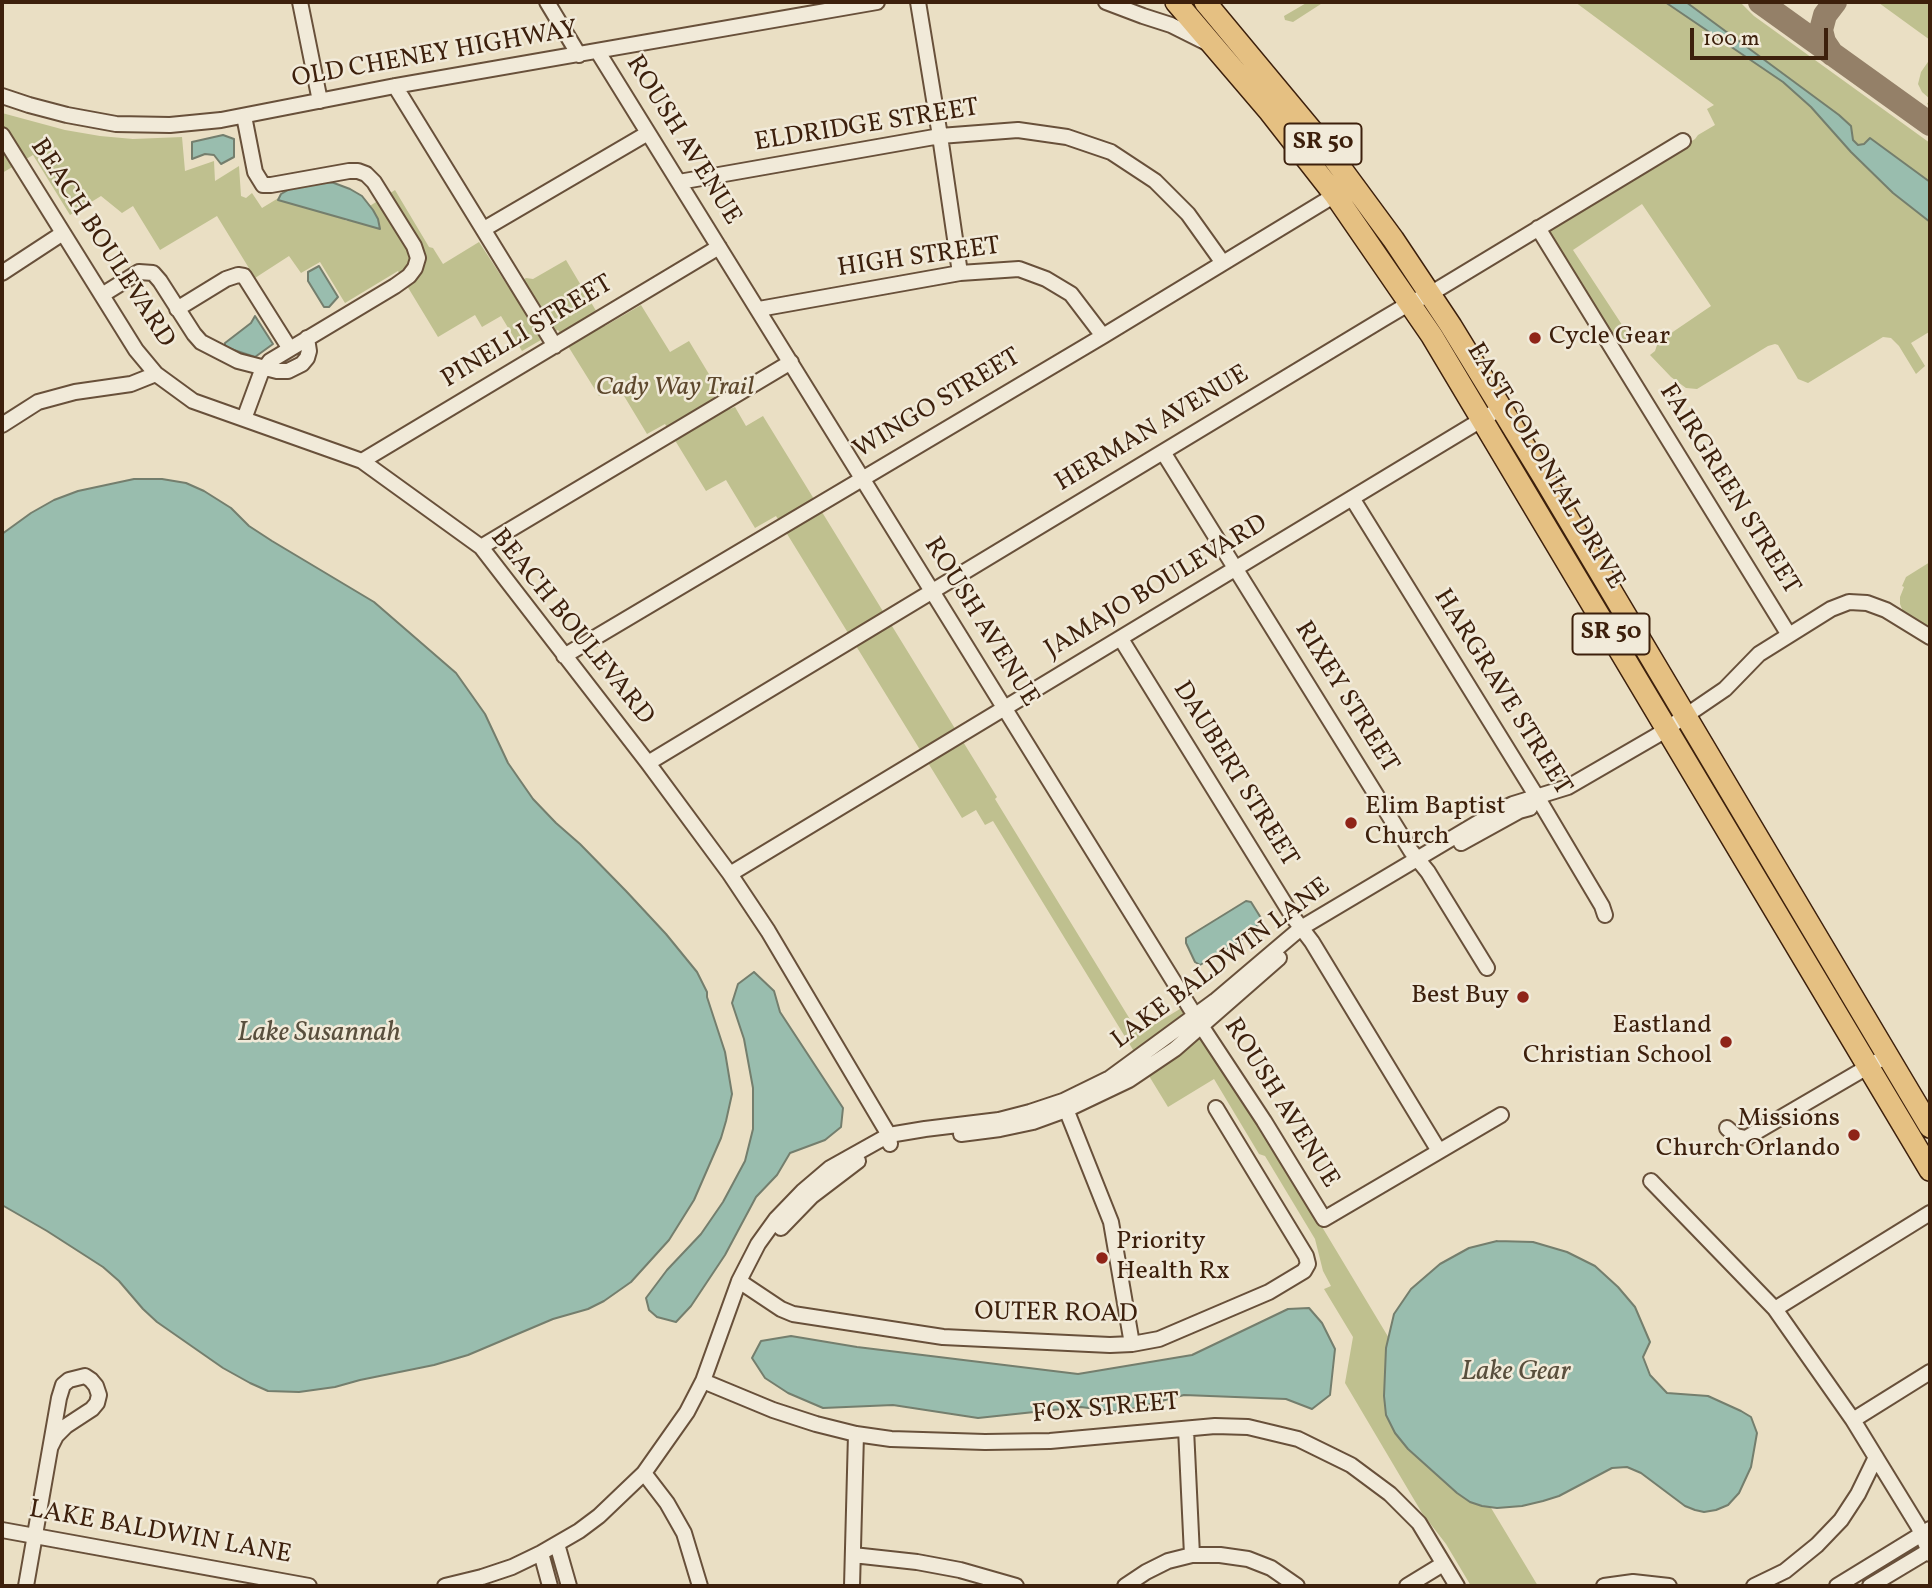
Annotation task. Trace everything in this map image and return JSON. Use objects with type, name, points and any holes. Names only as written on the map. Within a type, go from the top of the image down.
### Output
[{"type":"highway","name":"EAST COLONIAL DRIVE","points":[[1205,2],[1323,144],[1386,229],[1420,298],[1492,414],[1597,567],[1930,1127]]},
{"type":"highway","name":"EAST COLONIAL DRIVE","points":[[1181,3],[1420,298]]},
{"type":"highway","name":"EAST COLONIAL DRIVE","points":[[1492,414],[1578,579],[1930,1170]]},
{"type":"highway","points":[[1773,905],[1791,911],[1811,927]]},
{"type":"street","points":[[300,2],[320,101]]},
{"type":"street","points":[[547,2],[579,55]]},
{"type":"street","points":[[781,2],[783,17]]},
{"type":"street","name":"OLD CHENEY HIGHWAY","points":[[2,96],[67,115],[117,124],[170,125],[221,120],[395,86],[877,2]]},
{"type":"street","points":[[918,2],[960,273]]},
{"type":"street","points":[[1106,2],[1182,29],[1216,48]]},
{"type":"street","points":[[1156,20],[1171,13],[1181,3]]},
{"type":"street","name":"ROUSH AVENUE","points":[[598,52],[1198,1021],[1324,1219],[1439,1151]]},
{"type":"street","points":[[395,86],[555,346]]},
{"type":"street","points":[[244,116],[254,172],[263,185],[349,171],[366,174],[374,182],[414,246],[418,258],[410,276],[270,361],[264,368],[244,419]]},
{"type":"street","name":"ELDRIDGE STREET","points":[[679,182],[940,135],[1018,130],[1067,137],[1111,152],[1155,181],[1188,214],[1223,263]]},
{"type":"street","points":[[484,229],[648,133]]},
{"type":"street","name":"BEACH BOULEVARD","points":[[2,135],[136,350],[156,374],[193,401],[362,461],[481,548],[648,763],[730,874],[768,931],[890,1140]]},
{"type":"street","name":"HERMAN AVENUE","points":[[648,763],[1683,141]]},
{"type":"street","name":"WINGO STREET","points":[[564,656],[1335,195]]},
{"type":"street","name":"FAIRGREEN STREET","points":[[1538,228],[1788,635]]},
{"type":"street","points":[[2,273],[63,233]]},
{"type":"street","name":"PINELLI STREET","points":[[362,461],[719,247]]},
{"type":"street","name":"HIGH STREET","points":[[759,309],[960,273],[1019,269],[1046,279],[1071,293],[1103,335]]},
{"type":"street","points":[[102,295],[139,272],[153,273],[201,342],[238,361],[282,372],[302,364],[307,358],[310,351],[307,338]]},
{"type":"street","points":[[177,309],[226,279],[244,276],[290,349]]},
{"type":"street","points":[[481,548],[791,362]]},
{"type":"street","points":[[2,425],[38,402],[75,392],[131,384],[156,374]]},
{"type":"street","name":"JAMAJO BOULEVARD","points":[[730,874],[1492,414]]},
{"type":"street","name":"RIXEY STREET","points":[[1163,452],[1486,968]]},
{"type":"street","name":"HARGRAVE STREET","points":[[1352,498],[1539,801],[1605,915]]},
{"type":"street","points":[[1578,579],[1597,567]]},
{"type":"street","name":"LAKE BALDWIN LANE","points":[[445,1586],[512,1567],[557,1544],[599,1516],[644,1473],[687,1412],[703,1381],[739,1281],[786,1223],[813,1196],[890,1140],[1000,1129],[1033,1122],[1129,1080],[1175,1049],[1198,1021],[1304,931],[1420,862],[1496,812],[1513,804],[1539,801],[1670,733],[1686,717],[1725,689],[1759,654],[1831,609],[1849,602],[1867,604],[1886,610],[1930,636]]},
{"type":"street","name":"DAUBERT STREET","points":[[1121,639],[1439,1151]]},
{"type":"street","points":[[1727,1128],[1736,1136],[1746,1138],[1868,1065],[1892,1063]]},
{"type":"street","points":[[1065,1106],[1111,1222],[1132,1344]]},
{"type":"street","name":"OUTER ROAD","points":[[739,1281],[781,1309],[801,1315],[957,1339],[1110,1346],[1159,1339],[1179,1332],[1269,1292],[1307,1268],[1306,1256],[1216,1108]]},
{"type":"street","points":[[1439,1151],[1502,1115]]},
{"type":"street","points":[[1651,1181],[1775,1309],[1926,1531],[1930,1551],[1875,1585]]},
{"type":"street","points":[[1775,1309],[1930,1213]]},
{"type":"street","points":[[1853,1420],[1930,1372]]},
{"type":"street","points":[[26,1586],[54,1420],[63,1385],[69,1380],[85,1376],[96,1386],[99,1395],[97,1403],[66,1426],[51,1446]]},
{"type":"street","name":"FOX STREET","points":[[703,1381],[773,1410],[816,1424],[856,1434],[920,1441],[1085,1440],[1215,1426],[1248,1427],[1297,1439],[1351,1465],[1390,1494],[1419,1523],[1457,1586]]},
{"type":"street","points":[[1186,1429],[1192,1555]]},
{"type":"street","points":[[852,1586],[856,1434]]},
{"type":"street","points":[[1754,1586],[1785,1571],[1817,1545],[1841,1520],[1858,1494],[1876,1457]]},
{"type":"street","points":[[644,1473],[667,1503],[684,1533],[700,1586]]},
{"type":"street","name":"LAKE BALDWIN LANE","points":[[2,1530],[228,1579],[309,1586]]},
{"type":"street","points":[[1837,1586],[1926,1531]]},
{"type":"street","points":[[557,1544],[569,1586]]},
{"type":"street","points":[[541,1553],[551,1586]]},
{"type":"street","points":[[853,1555],[960,1570],[1016,1586]]},
{"type":"street","points":[[1125,1586],[1168,1561],[1192,1555],[1248,1559],[1271,1568],[1297,1586]]},
{"type":"street","points":[[1406,1586],[1443,1564]]},
{"type":"street","points":[[1604,1586],[1633,1582],[1670,1586]]},
{"type":"green space","points":[[1308,2],[1324,2],[1293,22],[1285,20],[1284,16]]},
{"type":"green space","points":[[1575,2],[1740,2],[1754,16],[1930,143],[1930,333],[1911,343],[1925,366],[1916,374],[1899,346],[1891,338],[1883,337],[1808,383],[1798,379],[1775,344],[1697,389],[1686,388],[1650,355],[1655,351],[1658,342],[1711,306],[1642,204],[1573,250],[1630,337],[1625,343],[1614,341],[1551,238],[1550,230],[1557,223],[1715,125],[1707,109],[1714,105]]},
{"type":"green space","points":[[1930,2],[1930,40],[1879,3]]},
{"type":"green space","points":[[1930,59],[1930,99],[1918,84],[1921,72]]},
{"type":"green space","name":"Cady Way Trail","points":[[2,113],[65,130],[100,136],[133,139],[182,137],[185,171],[214,161],[215,181],[239,166],[241,196],[246,198],[252,193],[262,208],[313,177],[346,221],[395,190],[429,247],[433,248],[443,264],[479,242],[509,288],[526,278],[533,279],[566,260],[605,326],[641,305],[670,352],[689,341],[730,409],[735,407],[746,426],[763,416],[1139,1034],[1188,1004],[1538,1586],[1471,1586],[1446,1544],[1422,1513],[1345,1383],[1353,1337],[1324,1289],[1331,1286],[1323,1271],[1315,1239],[1265,1156],[1259,1154],[1214,1079],[1168,1107],[993,821],[985,825],[976,810],[962,818],[776,516],[755,528],[726,480],[706,491],[665,424],[647,434],[618,386],[599,396],[558,330],[522,351],[501,316],[482,327],[475,315],[438,337],[398,271],[345,303],[320,262],[301,273],[289,256],[255,278],[217,216],[160,250],[133,206],[122,213],[101,196],[70,215],[33,155],[2,173]]},
{"type":"green space","points":[[1930,562],[1930,631],[1904,614],[1900,597],[1906,577]]},
{"type":"water","points":[[1665,2],[1686,2],[1839,115],[1851,126],[1853,140],[1858,145],[1864,144],[1870,138],[1930,182],[1930,222],[1893,193],[1851,152],[1811,107],[1783,82]]},
{"type":"water","points":[[223,135],[234,139],[234,157],[221,164],[214,155],[205,154],[192,159],[192,142]]},
{"type":"water","points":[[320,181],[334,183],[362,196],[378,219],[380,229],[278,200],[281,194],[295,186]]},
{"type":"water","points":[[319,266],[338,297],[329,307],[324,307],[308,281],[308,272]]},
{"type":"water","points":[[255,316],[273,344],[255,357],[225,347],[225,343],[251,323]]},
{"type":"water","name":"Lake Susannah","points":[[134,479],[162,479],[186,483],[204,491],[231,508],[249,526],[374,602],[456,673],[485,714],[508,763],[533,799],[626,891],[697,972],[707,992],[725,1052],[732,1094],[726,1121],[694,1200],[669,1240],[631,1282],[604,1301],[468,1355],[434,1365],[335,1387],[299,1392],[268,1391],[223,1368],[157,1322],[103,1267],[2,1205],[2,534],[54,500],[78,491]]},
{"type":"water","points":[[1246,901],[1251,902],[1261,918],[1258,925],[1237,943],[1200,965],[1195,962],[1186,938]]},
{"type":"water","points":[[754,972],[774,991],[780,1012],[843,1108],[841,1127],[825,1140],[790,1153],[777,1175],[756,1197],[725,1255],[691,1306],[676,1322],[657,1317],[649,1310],[646,1298],[667,1270],[701,1234],[723,1202],[745,1161],[753,1129],[753,1088],[744,1039],[732,1003],[738,984]]},
{"type":"water","name":"Lake Gear","points":[[1497,1241],[1533,1242],[1567,1252],[1595,1266],[1635,1307],[1650,1342],[1643,1357],[1650,1375],[1667,1393],[1708,1396],[1751,1417],[1757,1433],[1751,1467],[1739,1493],[1728,1505],[1704,1512],[1695,1510],[1685,1506],[1641,1473],[1627,1467],[1612,1468],[1559,1496],[1543,1501],[1522,1506],[1482,1506],[1457,1493],[1408,1449],[1395,1433],[1386,1415],[1384,1396],[1386,1348],[1394,1314],[1411,1289],[1440,1264],[1469,1248]]},
{"type":"water","points":[[1309,1308],[1322,1323],[1335,1349],[1330,1395],[1312,1409],[1286,1399],[1184,1395],[1120,1412],[1081,1407],[978,1418],[893,1405],[823,1408],[788,1393],[765,1378],[752,1358],[761,1341],[791,1336],[857,1347],[1078,1374],[1192,1355],[1288,1309]]},
{"type":"taxiway","points":[[1760,2],[1930,124]]},
{"type":"taxiway","points":[[1832,54],[1824,42],[1821,30],[1825,15],[1835,2]]},
{"type":"place","name":"Cycle Gear","points":[[1535,338]]},
{"type":"place","name":"Elim Baptist Church","points":[[1351,823]]},
{"type":"place","name":"Best Buy","points":[[1523,997]]},
{"type":"place","name":"Eastland Christian School","points":[[1726,1042]]},
{"type":"place","name":"Missions Church Orlando","points":[[1854,1135]]},
{"type":"place","name":"Priority Health Rx","points":[[1102,1258]]}]
